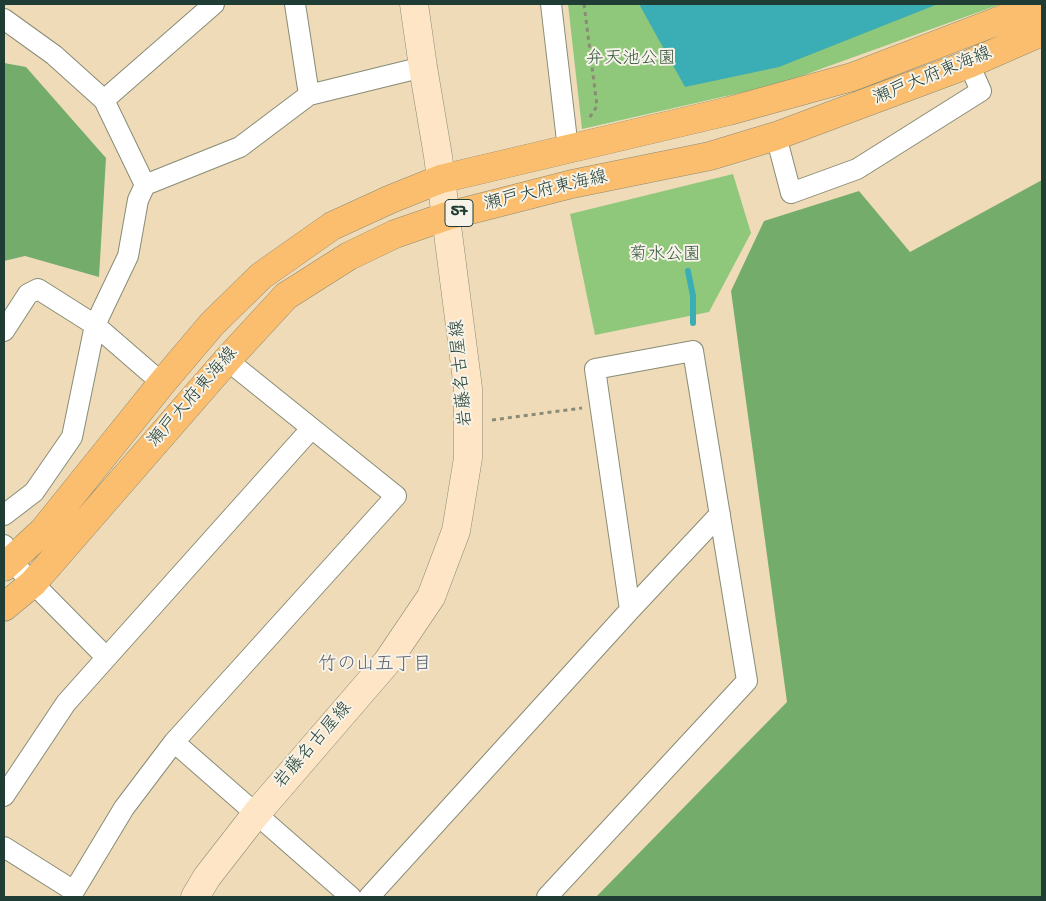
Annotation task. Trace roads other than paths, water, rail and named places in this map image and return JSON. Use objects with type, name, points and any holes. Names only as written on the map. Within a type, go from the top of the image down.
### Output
[{"type":"main road","name":"岩藤名古屋線","points":[[195,897],[207,877],[256,814],[387,662],[431,597],[456,530],[468,458],[468,388],[438,156],[414,4]]},
{"type":"main road","name":"瀬戸大府東海線","points":[[6,558],[43,531],[212,324],[261,276],[332,226],[441,179],[729,111],[852,77],[1039,4]]},
{"type":"main road","name":"瀬戸大府東海線","points":[[4,607],[33,583],[227,360],[286,296],[349,256],[395,234],[446,216],[572,184],[710,156],[776,136],[969,64],[1042,32]]},
{"type":"street","points":[[4,9],[8,4]]},
{"type":"street","points":[[104,100],[214,4]]},
{"type":"street","points":[[295,4],[309,95]]},
{"type":"street","points":[[551,4],[568,149]]},
{"type":"street","points":[[4,19],[54,55],[104,100],[145,185]]},
{"type":"street","points":[[776,136],[791,193],[857,168],[981,91],[969,64]]},
{"type":"street","points":[[4,515],[34,492],[72,437],[95,325],[128,256],[138,200],[145,185],[240,147],[309,95],[423,67]]},
{"type":"street","points":[[4,331],[28,294],[38,289],[95,325],[162,383]]},
{"type":"street","points":[[547,897],[747,682],[693,350],[595,369],[630,610]]},
{"type":"street","points":[[4,847],[73,894],[124,808],[174,742],[396,496],[311,430],[227,360]]},
{"type":"street","points":[[4,796],[66,703],[311,430]]},
{"type":"street","points":[[369,897],[720,514]]},
{"type":"street","points":[[6,558],[106,657]]},
{"type":"street","points":[[174,742],[351,897]]},
{"type":"water","points":[[639,4],[938,4],[779,67],[685,87]]},
{"type":"waterway","points":[[688,271],[693,296],[693,323]]},
{"type":"district","name":"竹の山五丁目","points":[[375,666]]},
{"type":"park label","name":"弁天池公園","points":[[631,60]]},
{"type":"park label","name":"菊水公園","points":[[665,256]]}]
